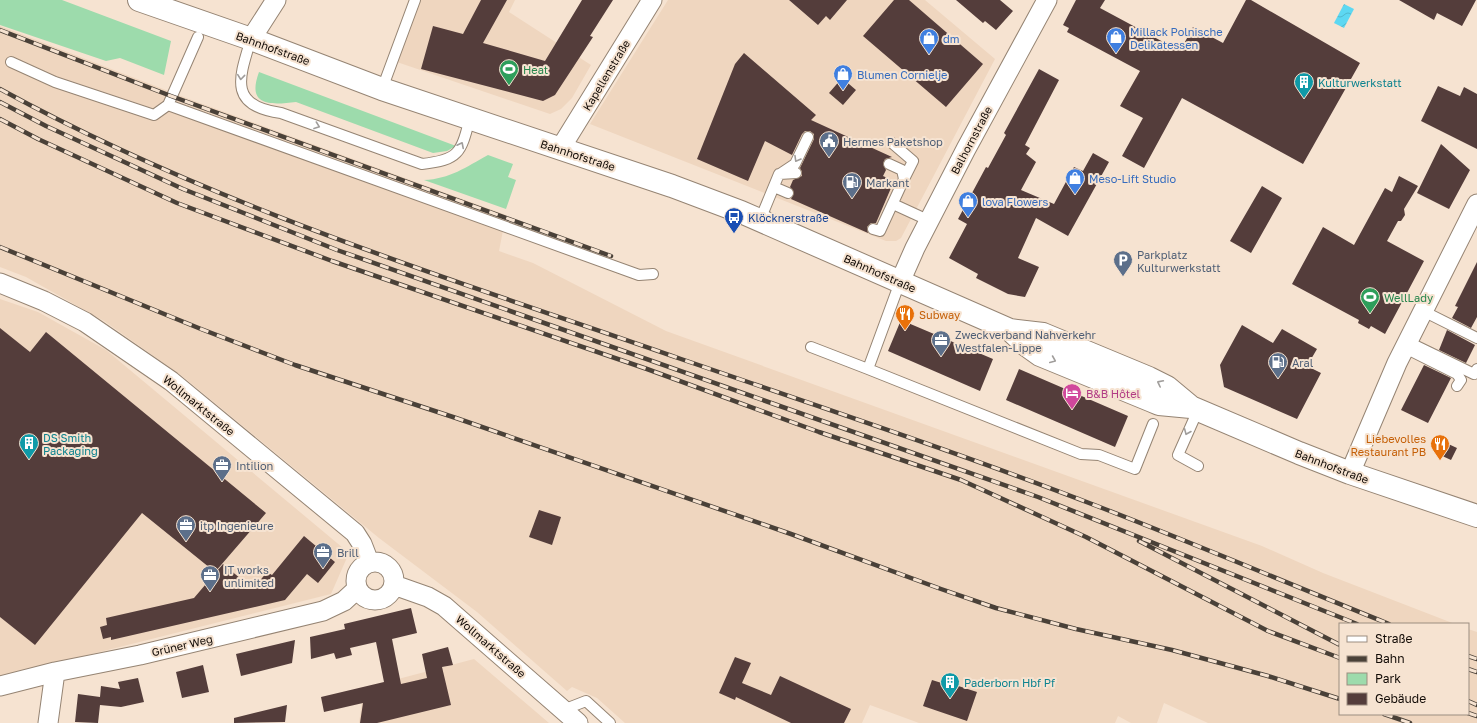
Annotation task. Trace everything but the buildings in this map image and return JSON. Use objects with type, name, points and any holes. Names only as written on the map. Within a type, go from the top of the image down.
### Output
[{"type":"main road","name":"Bahnhofstraße","points":[[139,0],[251,39],[382,89],[672,186],[760,220],[1010,330],[1043,334],[1149,378],[1167,387],[1194,408],[1350,473],[1477,516]]},
{"type":"street","points":[[251,39],[276,0]]},
{"type":"street","name":"Kapellenstraße","points":[[560,149],[652,0]]},
{"type":"street","name":"Balhornstraße","points":[[900,282],[980,124],[1047,0]]},
{"type":"street","points":[[1350,473],[1406,345],[1477,204]]},
{"type":"street","name":"Wollmarktstraße","points":[[0,283],[44,301],[84,322],[171,381],[355,533],[362,544],[369,562]]},
{"type":"street","points":[[369,562],[379,562],[388,566],[393,575],[394,585],[390,593],[382,599],[372,600],[363,597],[357,589],[355,580],[357,572],[362,566],[369,562]]},
{"type":"street","name":"Wollmarktstraße","points":[[394,585],[428,597],[444,606],[578,723]]},
{"type":"street","name":"Grüner Weg","points":[[0,686],[55,672],[140,655],[323,611],[344,600],[357,589]]},
{"type":"street","points":[[48,723],[55,672]]},
{"type":"lane","points":[[382,89],[415,0]]},
{"type":"lane","points":[[10,62],[54,82],[154,114],[168,105],[198,37]]},
{"type":"lane","points":[[251,39],[242,69],[240,87],[246,99],[266,111],[280,113],[422,164],[440,162],[456,154],[462,146],[470,118]]},
{"type":"lane","points":[[168,105],[639,275],[653,274]]},
{"type":"lane","points":[[760,220],[779,174],[795,164],[808,137]]},
{"type":"lane","points":[[873,229],[880,231],[884,212],[893,204],[894,191],[903,174],[913,161],[892,143]]},
{"type":"lane","points":[[890,164],[903,174]]},
{"type":"lane","points":[[779,174],[796,173]]},
{"type":"lane","points":[[774,187],[788,193]]},
{"type":"lane","points":[[893,204],[930,221]]},
{"type":"lane","points":[[868,369],[900,282]]},
{"type":"lane","points":[[1423,311],[1477,338]]},
{"type":"lane","points":[[1406,345],[1474,374],[1477,369]]},
{"type":"lane","points":[[1406,345],[1457,374],[1461,380],[1458,386]]},
{"type":"lane","points":[[811,347],[1081,454],[1099,455],[1135,469],[1153,424]]},
{"type":"lane","points":[[1194,408],[1178,455],[1198,466]]},
{"type":"lane","points":[[563,710],[586,701],[610,723]]},
{"type":"shaded area","points":[[413,0],[515,0],[509,12],[591,65],[572,98],[561,109],[550,114],[391,60]]},
{"type":"shaded area","points":[[668,0],[925,0],[995,59],[901,238],[896,241],[886,241],[590,124]]},
{"type":"shaded area","points":[[0,26],[189,99],[506,215],[499,251],[533,263],[666,331],[1262,546],[1323,573],[1452,623],[1339,623],[1339,715],[1469,715],[1469,629],[1477,632],[1477,723],[1208,723],[1164,703],[1157,723],[1131,723],[1118,716],[1115,723],[919,723],[870,705],[862,723],[625,723],[597,698],[572,687],[567,691],[477,612],[379,538],[182,376],[104,321],[26,277],[0,267]]},
{"type":"shaded area","points":[[0,299],[38,312],[106,350],[349,553],[331,594],[0,677]]},
{"type":"shaded area","points":[[474,659],[549,723],[359,723],[364,688]]},
{"type":"green space","points":[[0,0],[62,0],[171,41],[164,75],[120,58],[106,61],[0,25]]},
{"type":"green space","points":[[259,72],[456,146],[447,151],[433,153],[296,102],[278,104],[263,101],[258,98],[256,92],[256,83]]},
{"type":"green space","points":[[488,155],[513,164],[508,177],[516,180],[506,209],[424,180],[450,175]]},
{"type":"water","points":[[1344,4],[1354,9],[1344,28],[1334,23]]},
{"type":"railway","points":[[0,30],[171,96],[611,256]]},
{"type":"railway","points":[[0,89],[81,131],[164,169],[249,205],[334,238],[508,300],[994,467],[1134,520],[1387,623]]},
{"type":"railway","points":[[0,102],[46,126],[183,189],[337,250],[1038,497],[1354,623]]},
{"type":"railway","points":[[0,119],[38,139],[177,203],[332,261],[647,369],[819,432],[961,480],[1086,537],[1268,631],[1339,658]]},
{"type":"railway","points":[[0,247],[201,329],[295,365],[456,418],[791,534],[996,608],[1076,629],[1172,650],[1268,676],[1339,699]]},
{"type":"railway","points":[[1139,541],[1339,644]]},
{"type":"railway","points":[[1469,656],[1477,659]]},
{"type":"railway","points":[[1469,669],[1477,672]]},
{"type":"railway","points":[[1469,701],[1477,705]]},
{"type":"railway","points":[[1469,713],[1477,716]]},
{"type":"railway","points":[[1387,715],[1410,723]]},
{"type":"place","name":"Millack Polnische Delikatessen","points":[[1116,54]]},
{"type":"place","name":"dm","points":[[929,55]]},
{"type":"place","name":"Heat","points":[[509,86]]},
{"type":"place","name":"Blumen Cornielje","points":[[843,91]]},
{"type":"place","name":"Kulturwerkstatt","points":[[1304,99]]},
{"type":"place","name":"Hermes Paketshop","points":[[829,158]]},
{"type":"place","name":"Meso-Lift Studio","points":[[1075,195]]},
{"type":"place","name":"Markant","points":[[852,199]]},
{"type":"place","name":"lova Flowers","points":[[968,218]]},
{"type":"place","name":"Klöcknerstraße","points":[[734,234]]},
{"type":"place","name":"Parkplatz Kulturwerkstatt","points":[[1123,277]]},
{"type":"place","name":"WellLady","points":[[1370,314]]},
{"type":"place","name":"Subway","points":[[905,331]]},
{"type":"place","name":"Zweckverband Nahverkehr Westfalen-Lippe","points":[[941,357]]},
{"type":"place","name":"Aral","points":[[1278,379]]},
{"type":"place","name":"B&B Hôtel","points":[[1072,410]]},
{"type":"place","name":"DS Smith Packaging","points":[[29,460]]},
{"type":"place","name":"Liebevolles Restaurant PB","points":[[1440,461]]},
{"type":"place","name":"Intilion","points":[[222,482]]},
{"type":"place","name":"itp Ingenieure","points":[[186,542]]},
{"type":"place","name":"Brill","points":[[323,569]]},
{"type":"place","name":"IT works unlimited","points":[[210,592]]},
{"type":"place","name":"Paderborn Hbf Pf","points":[[950,699]]}]
